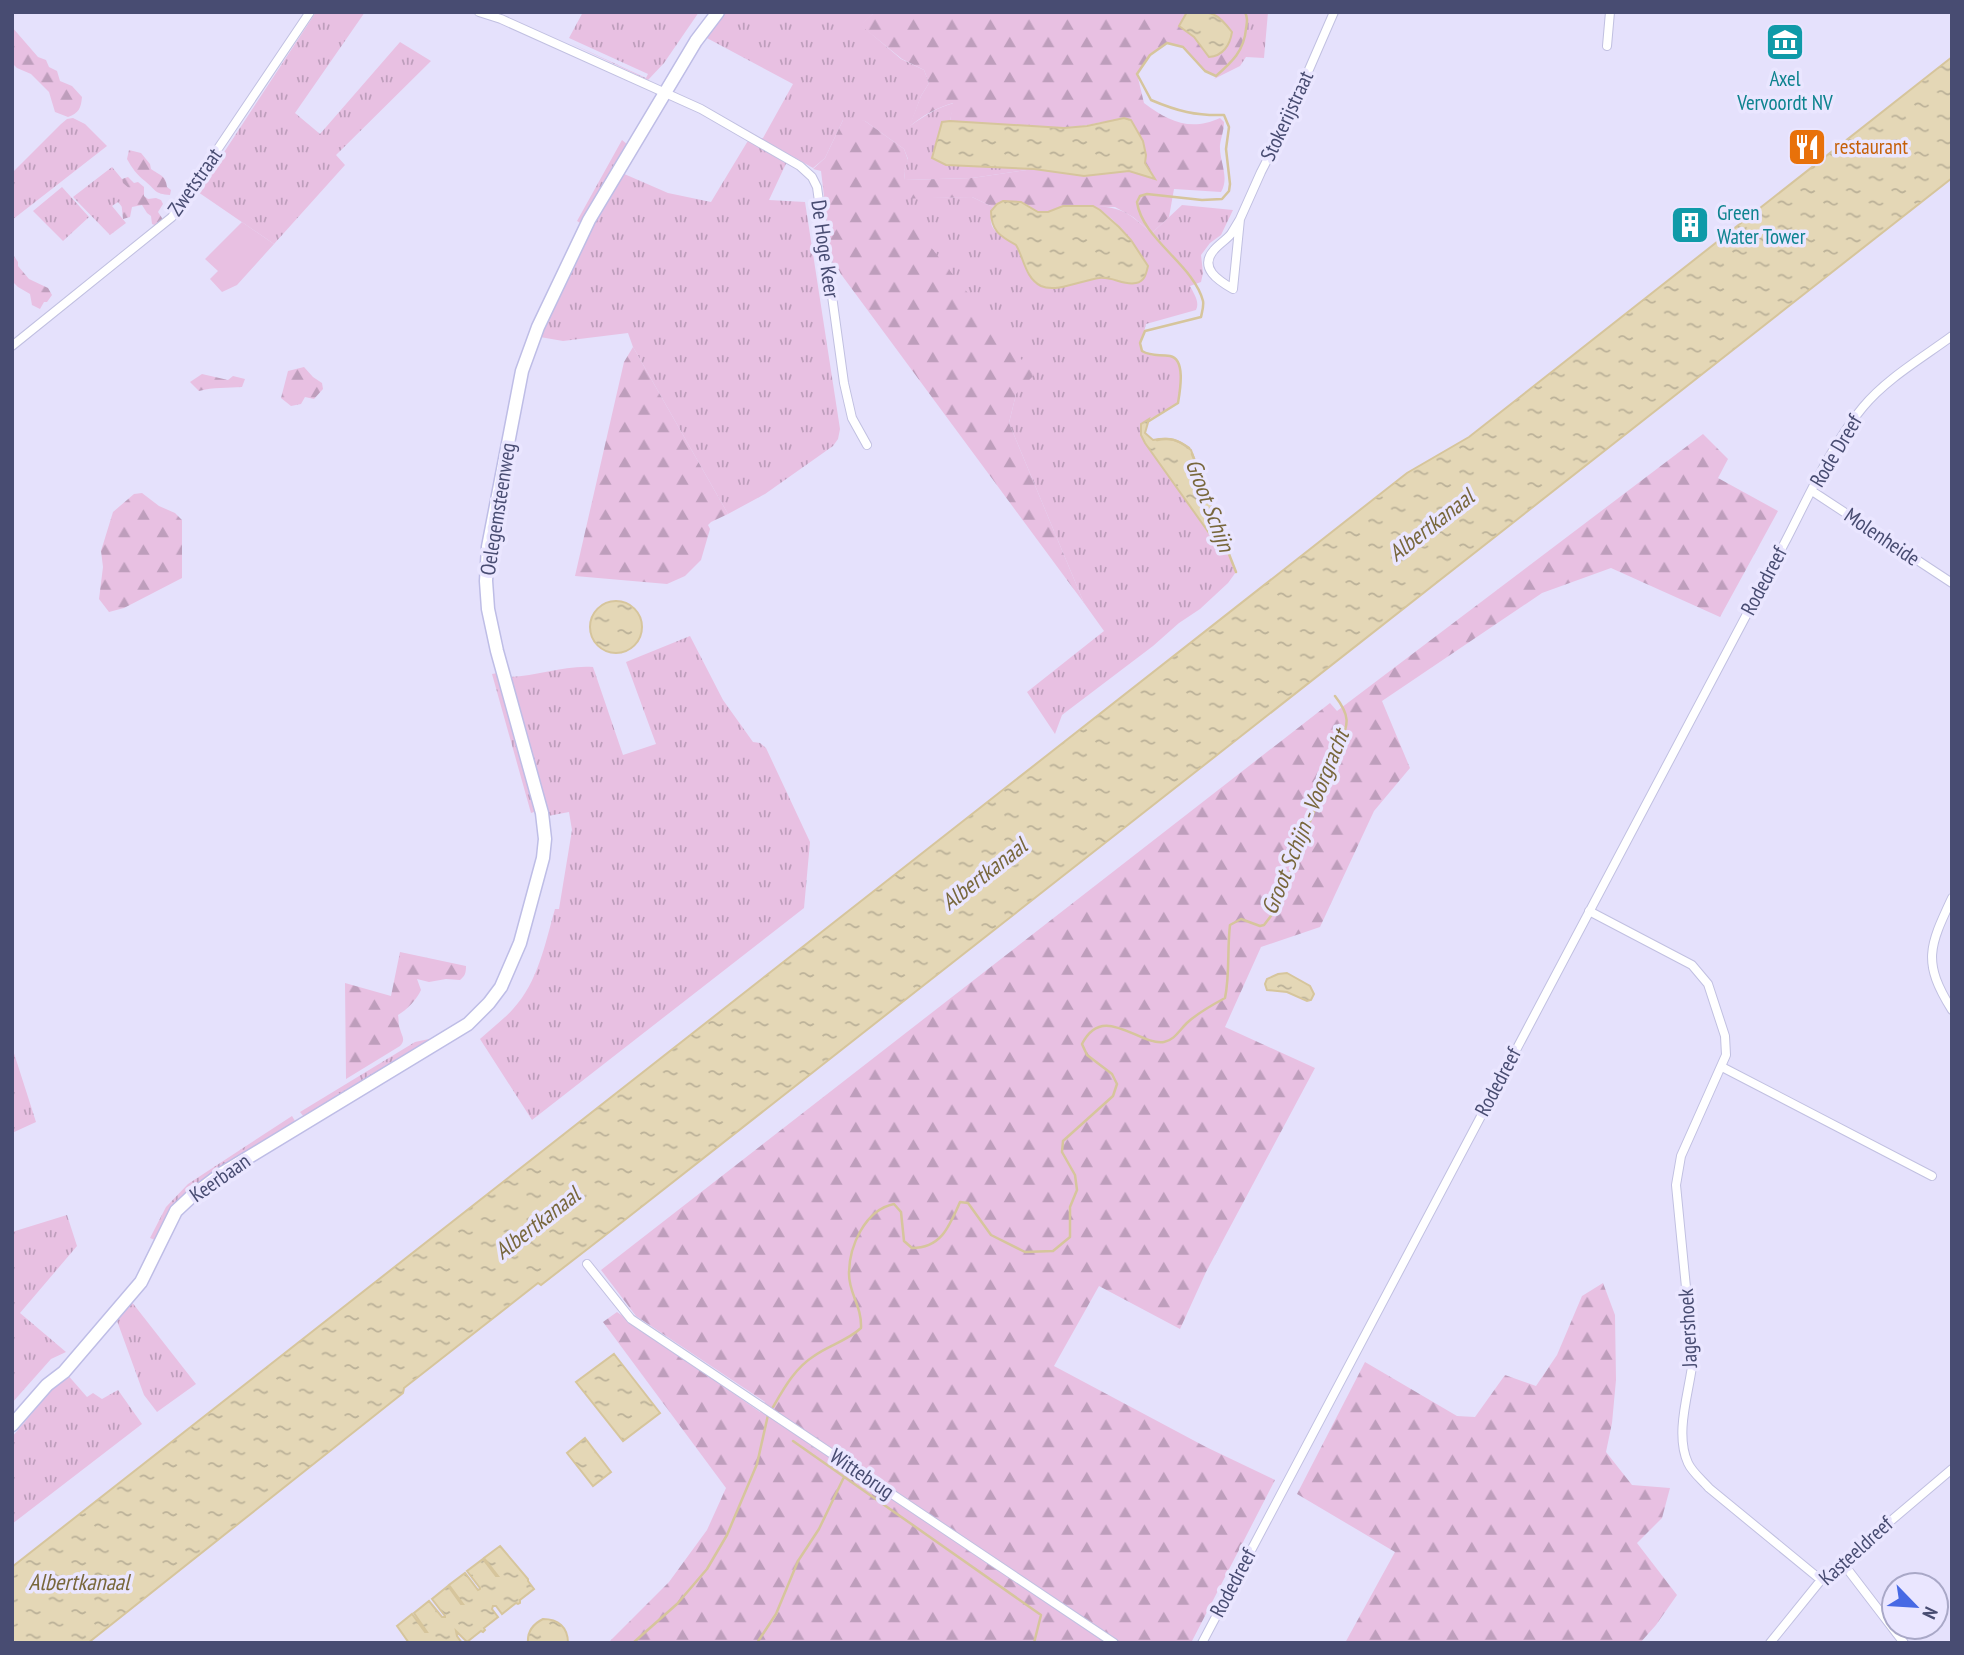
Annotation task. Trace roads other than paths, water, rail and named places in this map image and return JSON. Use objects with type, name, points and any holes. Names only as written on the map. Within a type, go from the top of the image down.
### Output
[{"type":"street","name":"Zwetstraat","points":[[12,346],[172,218],[310,12]]},
{"type":"street","name":"De Hoge Keer","points":[[479,12],[701,109],[807,171],[815,181],[844,383],[852,418],[867,445]]},
{"type":"street","name":"Oelegemsteenweg","points":[[462,1027],[489,1003],[506,978],[520,943],[545,839],[542,813],[497,651],[488,609],[486,581],[488,547],[522,371],[538,327],[578,242],[696,41],[718,12]]},
{"type":"street","name":"Stokerijstraat","points":[[1240,219],[1233,289],[1214,277],[1208,263],[1210,255],[1230,236],[1240,219],[1334,12]]},
{"type":"street","points":[[1607,47],[1610,12]]},
{"type":"street","name":"Rode Dreef","points":[[1796,521],[1848,427],[1864,406],[1882,388],[1952,337]]},
{"type":"street","name":"Molenheide","points":[[1812,491],[1952,583]]},
{"type":"street","name":"Rodedreef","points":[[1202,1643],[1796,521]]},
{"type":"street","points":[[1952,898],[1932,945],[1931,961],[1934,978],[1952,1010]]},
{"type":"street","name":"Jagershoek","points":[[1589,912],[1692,965],[1708,984],[1725,1036],[1726,1055],[1723,1067],[1688,1136],[1676,1185],[1693,1359],[1683,1415],[1683,1443],[1688,1462],[1709,1488],[1821,1580]]},
{"type":"street","name":"Keerbaan","points":[[12,1425],[47,1385],[64,1373],[141,1282],[176,1211],[192,1196],[221,1174],[462,1027]]},
{"type":"street","points":[[1723,1067],[1931,1176]]},
{"type":"street","name":"Wittebrug","points":[[587,1264],[631,1319],[1114,1643]]},
{"type":"street","name":"Kasteeldreef","points":[[1770,1643],[1821,1580],[1952,1469]]},
{"type":"street","points":[[1842,1562],[1905,1643]]},
{"type":"water","points":[[1187,12],[1213,14],[1226,25],[1232,32],[1228,45],[1222,52],[1209,57],[1194,37],[1179,26]]},
{"type":"water","name":"Albertkanaal","points":[[1952,57],[1952,178],[603,1237],[541,1285],[538,1283],[404,1388],[403,1393],[88,1643],[12,1643],[12,1567],[1407,473],[1469,437]]},
{"type":"water","points":[[1124,118],[1131,120],[1143,141],[1145,163],[1155,179],[1129,171],[1084,176],[1034,169],[946,165],[932,158],[942,122],[1064,128]]},
{"type":"water","points":[[1003,201],[1021,202],[1038,212],[1048,212],[1063,206],[1093,206],[1131,240],[1148,266],[1145,277],[1131,284],[1104,278],[1062,287],[1041,286],[1031,278],[1016,245],[1001,236],[995,228],[991,211]]},
{"type":"water","points":[[1149,419],[1145,433],[1153,440],[1173,440],[1191,450],[1229,553],[1224,554],[1145,443],[1141,435],[1141,424]]},
{"type":"water","points":[[616,601],[626,603],[634,609],[640,617],[640,637],[634,645],[626,651],[616,653],[606,651],[598,645],[592,637],[590,627],[592,617],[598,609],[606,603]]},
{"type":"water","points":[[1287,973],[1310,986],[1314,994],[1311,1000],[1307,1001],[1287,992],[1267,990],[1267,979]]},
{"type":"water","points":[[614,1354],[660,1413],[623,1441],[576,1382]]},
{"type":"water","points":[[585,1438],[611,1472],[593,1486],[567,1453]]},
{"type":"water","points":[[500,1546],[534,1589],[520,1600],[520,1603],[502,1614],[493,1606],[492,1609],[498,1617],[484,1628],[483,1632],[467,1642],[456,1631],[462,1643],[409,1643],[397,1626],[412,1614],[427,1632],[414,1613],[429,1601],[442,1617],[445,1617],[432,1599],[448,1586],[463,1604],[449,1585],[465,1573],[478,1590],[480,1589],[467,1571],[483,1559],[498,1576],[484,1558]]},
{"type":"water","points":[[543,1619],[553,1620],[561,1625],[566,1632],[568,1643],[528,1643],[531,1628]]},
{"type":"waterway","name":"Groot Schijn","points":[[1149,421],[1178,403],[1181,376],[1175,358],[1142,351],[1140,343],[1145,331],[1201,317],[1203,303],[1190,276],[1148,228],[1137,202],[1140,196],[1147,194],[1202,200],[1222,199],[1229,191],[1230,184],[1226,149],[1229,127],[1224,115],[1187,112],[1151,100],[1137,74],[1150,55],[1167,43],[1183,47],[1205,71],[1216,76],[1232,61],[1243,44],[1247,22],[1245,12]]},
{"type":"waterway","name":"Groot Schijn","points":[[1157,440],[1174,440],[1189,448]]},
{"type":"waterway","name":"Groot Schijn","points":[[1192,454],[1205,486]]},
{"type":"waterway","name":"Groot Schijn","points":[[1220,529],[1225,543]]},
{"type":"waterway","name":"Groot Schijn","points":[[1227,549],[1236,572]]},
{"type":"waterway","name":"Groot Schijn - Voorgracht","points":[[773,1407],[801,1366],[861,1328],[860,1313],[849,1274],[852,1252],[867,1221],[884,1208],[894,1204],[901,1212],[904,1241],[912,1248],[937,1240],[948,1228],[960,1202],[968,1203],[991,1235],[1025,1252],[1053,1251],[1070,1237],[1070,1207],[1077,1190],[1075,1175],[1062,1152],[1063,1141],[1113,1096],[1117,1084],[1112,1074],[1087,1055],[1082,1044],[1091,1032],[1100,1027],[1111,1026],[1154,1042],[1168,1041],[1197,1015],[1225,998],[1230,925],[1241,919],[1264,925],[1274,912],[1337,754],[1346,718],[1345,711],[1335,696]]},
{"type":"waterway","name":"Groot Schijn - Voorgracht","points":[[633,1643],[677,1604],[707,1569],[727,1535],[757,1464],[768,1415]]},
{"type":"waterway","points":[[793,1441],[1041,1615],[1034,1643]]},
{"type":"waterway","points":[[757,1643],[776,1614],[798,1561],[819,1529],[844,1477]]},
{"type":"place","name":"Axel Vervoordt NV","points":[[1785,42]]},
{"type":"place","name":"restaurant","points":[[1807,147]]},
{"type":"place","name":"Green Water Tower","points":[[1690,225]]}]
